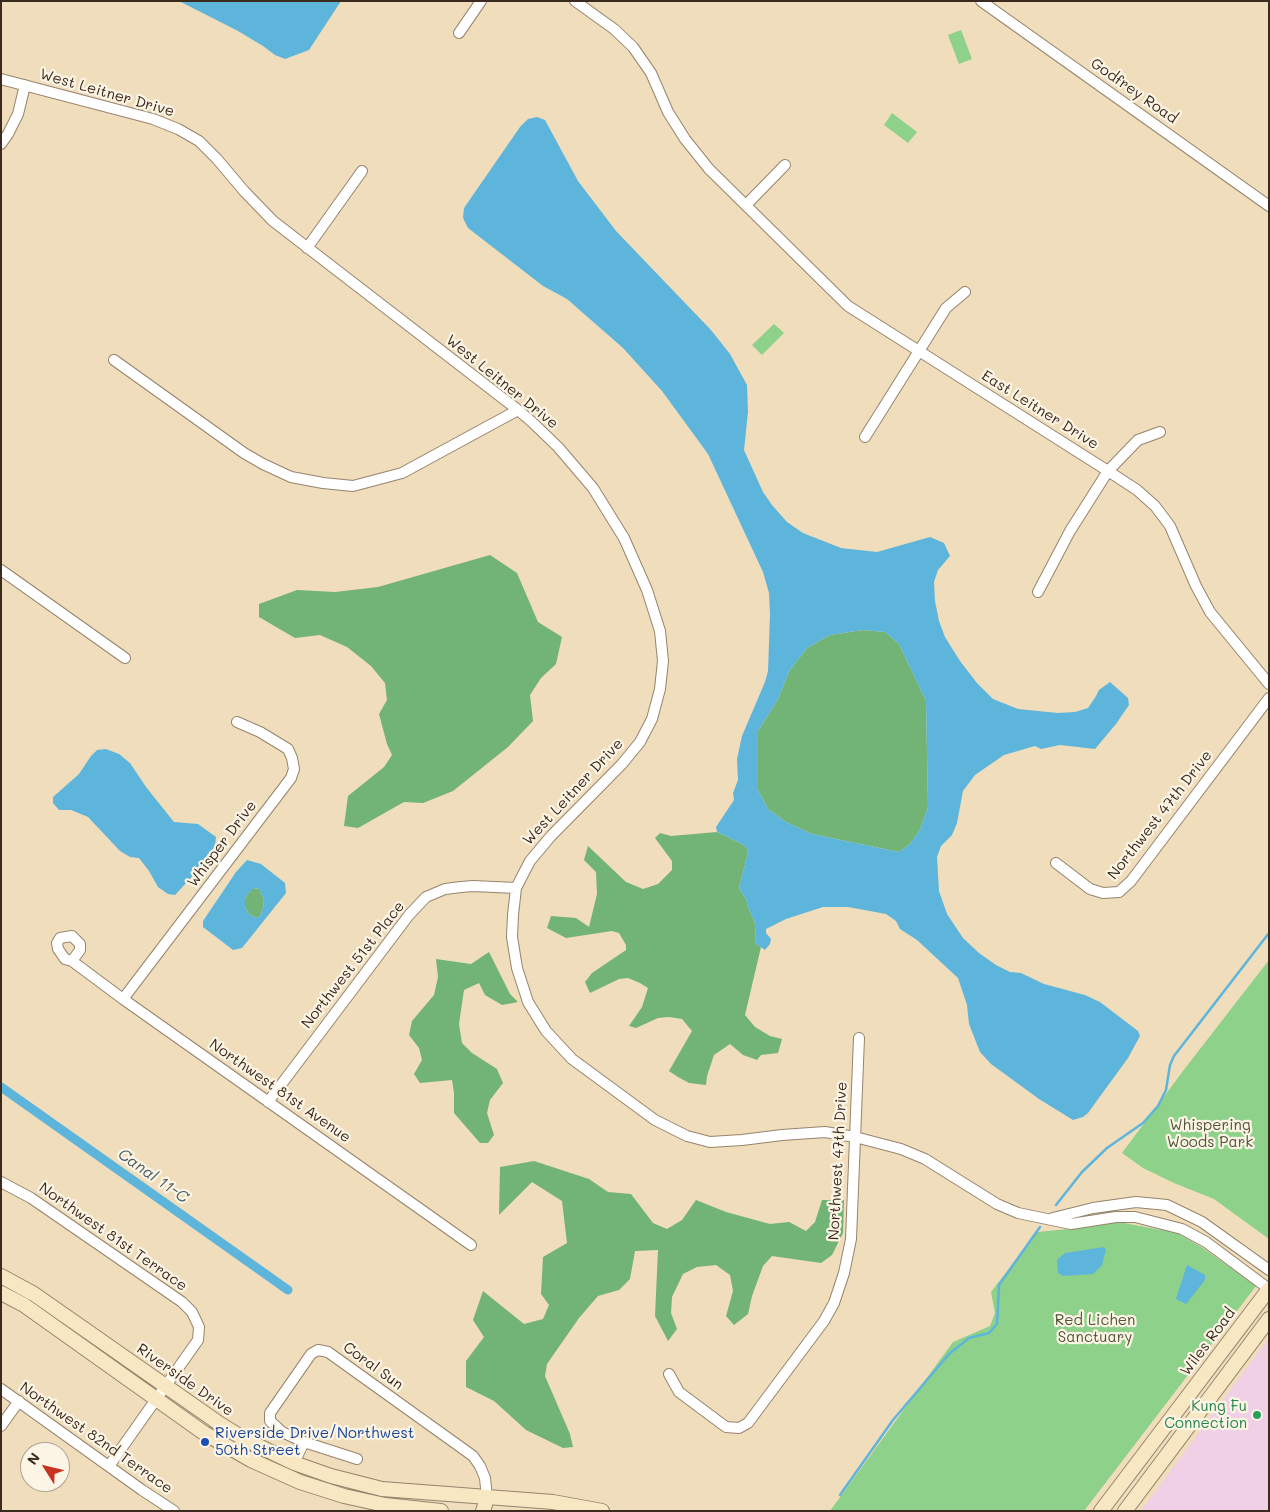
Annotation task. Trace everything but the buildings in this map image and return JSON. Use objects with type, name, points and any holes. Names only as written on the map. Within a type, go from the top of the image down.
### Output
[{"type":"street","points":[[458,33],[481,1]]},
{"type":"street","name":"East Leitner Drive","points":[[575,1],[614,29],[633,47],[650,73],[668,112],[685,139],[709,169],[848,306],[1108,471],[1137,490],[1155,506],[1170,526],[1196,586],[1210,612],[1269,684]]},
{"type":"street","name":"Godfrey Road","points":[[981,1],[1269,206]]},
{"type":"street","name":"West Leitner Drive","points":[[1,80],[153,119],[178,129],[199,141],[217,158],[244,191],[273,221],[518,410],[558,447],[593,488],[624,538],[647,590],[660,631],[663,662],[660,689],[652,719],[640,742],[622,764],[530,861],[516,888],[512,937],[517,968],[528,1002],[546,1031],[572,1059],[655,1120],[687,1136],[710,1142],[742,1140],[782,1134],[825,1132],[901,1149],[925,1159],[997,1204],[1018,1214],[1071,1224],[1116,1217],[1135,1217],[1182,1229],[1206,1242],[1269,1289]]},
{"type":"street","points":[[1,144],[18,114],[25,85]]},
{"type":"street","points":[[746,205],[785,165]]},
{"type":"street","points":[[307,248],[362,171]]},
{"type":"street","points":[[865,437],[946,308],[965,292]]},
{"type":"street","points":[[114,360],[244,453],[291,477],[323,484],[353,486],[402,473],[518,410]]},
{"type":"street","points":[[1038,592],[1070,531],[1108,471],[1138,440],[1160,432]]},
{"type":"street","points":[[1,570],[125,658]]},
{"type":"street","name":"Northwest 47th Drive","points":[[1056,863],[1090,889],[1103,893],[1119,892],[1131,881],[1269,698]]},
{"type":"street","name":"Whisper Drive","points":[[123,999],[291,778],[294,769],[288,748],[260,732],[237,722]]},
{"type":"street","name":"Northwest 51st Place","points":[[268,1102],[409,915],[426,897],[445,889],[473,886],[516,888]]},
{"type":"street","name":"Northwest 81st Avenue","points":[[72,961],[471,1245]]},
{"type":"street","name":"Northwest 47th Drive","points":[[669,1374],[679,1392],[726,1427],[739,1428],[748,1423],[824,1321],[834,1303],[844,1273],[851,1239],[859,1038]]},
{"type":"street","name":"Northwest 81st Terrace","points":[[1,1182],[31,1198],[182,1302],[192,1312],[199,1327],[198,1340],[166,1386]]},
{"type":"street","name":"West Leitner Drive","points":[[1050,1219],[1121,1203],[1136,1202],[1167,1205],[1202,1222],[1269,1270]]},
{"type":"street","name":"Riverside Drive","points":[[1,1276],[34,1294],[220,1424],[246,1440],[294,1463],[331,1476],[382,1489],[486,1506],[553,1502],[602,1511]]},
{"type":"street","name":"Wiles Road","points":[[1101,1511],[1269,1289]]},
{"type":"street","name":"Riverside Drive","points":[[1,1293],[24,1305],[232,1450],[300,1482],[344,1496],[373,1503],[441,1511]]},
{"type":"street","points":[[1125,1511],[1269,1319]]},
{"type":"street","name":"Coral Sun","points":[[356,1459],[304,1442],[282,1432],[270,1421],[270,1413],[311,1354],[318,1350],[328,1352],[473,1456],[485,1478],[486,1506]]},
{"type":"street","points":[[109,1466],[166,1386]]},
{"type":"street","name":"Northwest 82nd Terrace","points":[[1,1389],[174,1511]]},
{"type":"street","points":[[1,1426],[19,1401]]},
{"type":"street","points":[[294,1463],[304,1442]]},
{"type":"shaded area","points":[[1269,1338],[1269,1511],[1141,1511]]},
{"type":"green space","points":[[961,30],[972,59],[959,64],[948,35]]},
{"type":"green space","points":[[892,113],[917,132],[908,143],[884,125]]},
{"type":"green space","points":[[774,324],[784,333],[762,355],[752,345]]},
{"type":"green space","points":[[490,555],[517,573],[538,622],[562,637],[556,664],[541,678],[530,695],[533,721],[508,747],[453,791],[423,803],[404,802],[358,828],[344,826],[348,796],[384,767],[392,755],[379,714],[387,700],[385,683],[371,666],[347,647],[320,635],[295,638],[259,617],[259,604],[297,590],[335,592],[378,587]]},
{"type":"green space","points":[[863,630],[885,632],[899,644],[926,701],[928,807],[920,830],[910,844],[899,852],[812,834],[786,822],[768,809],[758,790],[758,731],[777,701],[790,670],[807,648],[830,635]]},
{"type":"green space","points":[[717,832],[742,844],[747,848],[748,853],[739,888],[746,899],[756,925],[755,943],[761,947],[745,1015],[755,1027],[770,1036],[782,1039],[778,1053],[761,1055],[757,1060],[743,1055],[730,1044],[714,1055],[706,1085],[689,1083],[669,1071],[692,1031],[682,1019],[658,1018],[636,1028],[629,1026],[642,1007],[648,988],[628,978],[619,979],[590,993],[585,982],[592,973],[626,950],[626,945],[619,933],[612,931],[566,938],[547,928],[551,916],[576,918],[589,927],[597,894],[596,872],[584,860],[588,846],[626,882],[643,889],[658,884],[672,870],[672,861],[655,838],[660,833],[671,836]]},
{"type":"green space","points":[[253,888],[259,889],[264,900],[260,916],[256,918],[249,914],[245,907],[245,899]]},
{"type":"green space","points":[[489,952],[510,994],[518,1002],[502,1005],[485,995],[479,983],[464,990],[459,1024],[462,1043],[472,1053],[497,1069],[503,1083],[490,1100],[487,1113],[494,1135],[488,1143],[480,1143],[454,1113],[452,1080],[420,1083],[414,1074],[422,1060],[419,1048],[409,1035],[412,1021],[434,995],[438,977],[436,959],[471,964]]},
{"type":"green space","name":"Whispering Woods Park","points":[[1269,960],[1269,1239],[1214,1199],[1143,1168],[1122,1153]]},
{"type":"green space","points":[[534,1161],[589,1179],[608,1192],[631,1194],[653,1223],[667,1229],[682,1220],[696,1200],[726,1212],[770,1224],[789,1222],[806,1231],[815,1222],[822,1200],[844,1200],[843,1233],[832,1255],[821,1263],[772,1256],[763,1266],[752,1296],[748,1314],[734,1325],[726,1316],[733,1291],[730,1275],[716,1265],[697,1267],[683,1274],[672,1297],[671,1313],[677,1329],[668,1341],[655,1316],[658,1250],[635,1251],[630,1279],[619,1290],[598,1296],[579,1318],[547,1364],[545,1376],[570,1434],[573,1447],[563,1448],[526,1430],[494,1401],[466,1387],[466,1361],[484,1337],[473,1320],[483,1291],[524,1324],[543,1319],[549,1305],[541,1294],[543,1257],[567,1243],[562,1201],[532,1182],[499,1215],[500,1167]]},
{"type":"green space","name":"Red Lichen Sanctuary","points":[[1119,1222],[1177,1233],[1203,1248],[1256,1286],[1084,1511],[830,1511],[953,1342],[990,1326],[995,1313],[991,1292],[1037,1232]]},
{"type":"water","points":[[179,1],[341,1],[309,50],[285,59],[275,55],[238,31]]},
{"type":"water","points":[[537,117],[545,120],[578,181],[616,231],[711,330],[730,354],[747,385],[748,412],[744,450],[763,492],[787,522],[803,533],[841,548],[877,552],[930,537],[944,543],[950,556],[938,570],[934,582],[939,621],[945,637],[960,661],[977,683],[993,699],[1018,709],[1058,713],[1075,712],[1088,708],[1099,690],[1110,682],[1128,698],[1129,705],[1095,749],[1060,745],[1041,749],[1035,746],[1004,755],[975,775],[963,791],[957,823],[952,835],[941,846],[937,857],[939,891],[947,914],[963,938],[979,953],[1010,972],[1021,973],[1044,984],[1085,995],[1100,1002],[1138,1031],[1140,1036],[1128,1058],[1088,1113],[1083,1117],[1073,1120],[1039,1099],[991,1064],[980,1052],[969,1024],[967,1005],[958,978],[917,940],[900,929],[896,921],[886,914],[848,907],[823,907],[786,919],[766,929],[766,933],[771,939],[770,944],[765,950],[755,943],[756,925],[746,899],[739,888],[748,853],[747,848],[717,832],[716,827],[734,800],[733,793],[738,780],[737,759],[742,736],[768,671],[769,593],[763,572],[708,454],[662,391],[623,348],[567,299],[543,286],[468,228],[463,218],[464,208],[520,127],[528,119]],"holes":[[[863,630],[885,632],[899,644],[926,701],[928,807],[920,830],[910,844],[899,852],[812,834],[786,822],[768,809],[758,790],[758,731],[777,701],[790,670],[807,648],[830,635]]]},
{"type":"water","points":[[106,749],[119,754],[130,763],[146,787],[174,822],[198,824],[216,837],[215,846],[201,867],[175,895],[168,894],[158,887],[139,858],[130,857],[120,851],[88,817],[71,810],[59,810],[53,803],[53,797],[79,774],[91,756],[97,750]]},
{"type":"water","points":[[247,860],[261,864],[285,883],[286,893],[242,948],[233,950],[203,927],[203,921],[236,872]],"holes":[[[254,888],[259,889],[264,900],[260,916],[256,918],[249,914],[245,907],[245,899]]]},
{"type":"water","points":[[1104,1247],[1106,1250],[1102,1265],[1093,1274],[1063,1276],[1058,1273],[1057,1260],[1065,1253]]},
{"type":"water","points":[[1187,1265],[1205,1275],[1205,1280],[1186,1304],[1176,1299]]},
{"type":"waterway","points":[[1056,1205],[1082,1172],[1107,1148],[1143,1123],[1158,1106],[1166,1090],[1170,1065],[1174,1056],[1269,933]]},
{"type":"waterway","name":"Canal 11-C","points":[[1,1087],[288,1290]]},
{"type":"waterway","points":[[840,1495],[893,1420],[949,1354],[969,1338],[989,1333],[997,1324],[999,1285],[1040,1227]]},
{"type":"place","name":"Kung Fu Connection","points":[[1257,1415]]},
{"type":"place","name":"Riverside Drive/Northwest 50th Street","points":[[205,1442]]}]
